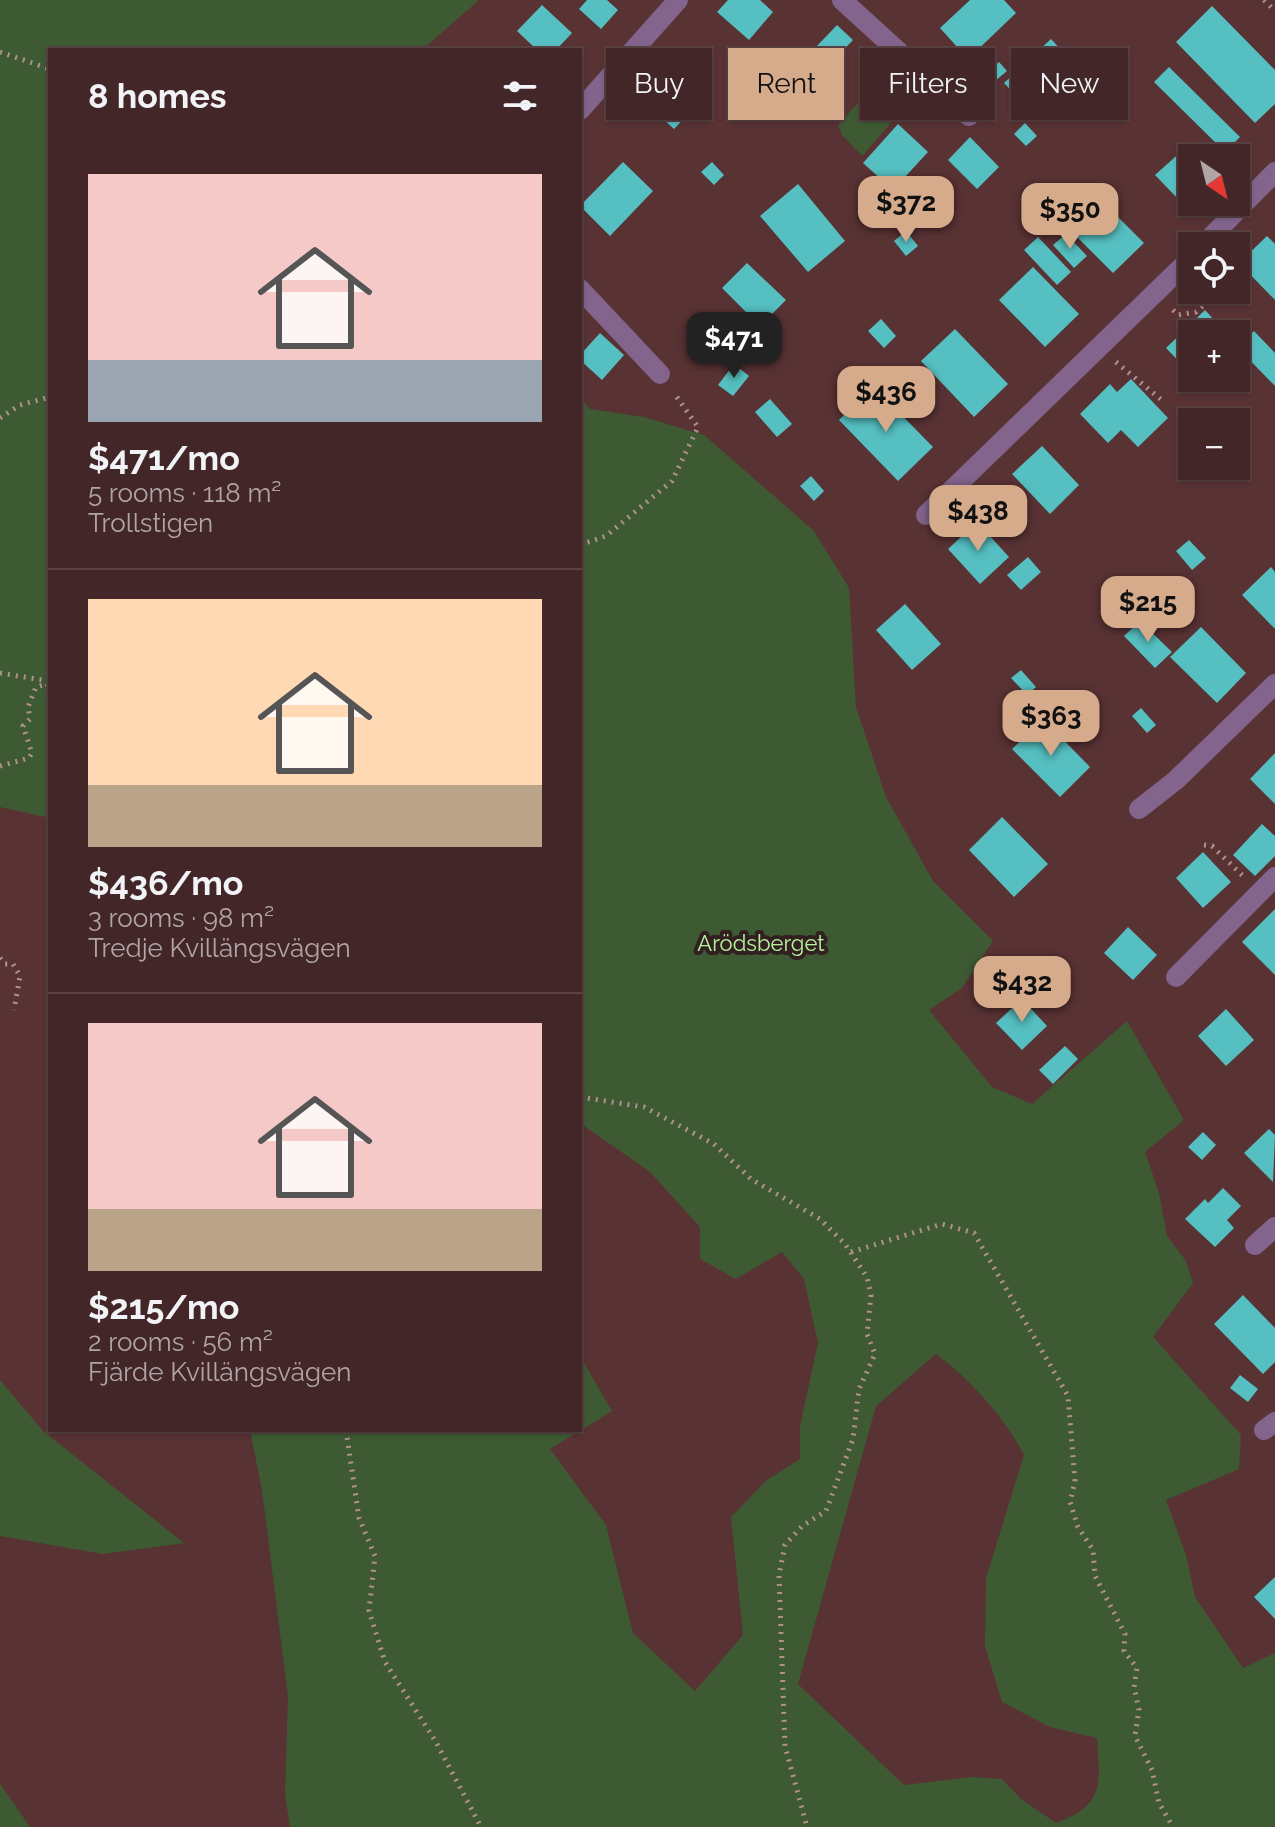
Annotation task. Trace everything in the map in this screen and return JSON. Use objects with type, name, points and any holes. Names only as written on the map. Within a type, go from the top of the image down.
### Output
[{"type":"street","points":[[582,108],[678,0]]},
{"type":"street","points":[[842,0],[895,48]]},
{"type":"street","points":[[1216,232],[1275,172]]},
{"type":"street","points":[[926,515],[1178,271]]},
{"type":"street","points":[[582,291],[660,374]]},
{"type":"street","points":[[1139,809],[1176,780],[1275,684]]},
{"type":"street","points":[[1176,977],[1275,877]]},
{"type":"street","points":[[1255,1245],[1275,1227]]},
{"type":"path","points":[[1264,0],[1275,11]]},
{"type":"path","points":[[0,52],[48,68]]},
{"type":"path","points":[[1155,293],[1178,315],[1196,312],[1205,304]]},
{"type":"path","points":[[1101,346],[1129,376],[1164,402]]},
{"type":"path","points":[[582,544],[606,536],[672,481],[698,427],[660,374]]},
{"type":"path","points":[[0,418],[20,405],[48,398]]},
{"type":"path","points":[[0,673],[48,685]]},
{"type":"path","points":[[0,766],[29,758],[32,753],[23,726],[30,719],[28,707],[36,687],[48,685]]},
{"type":"path","points":[[1204,845],[1212,846],[1258,894]]},
{"type":"path","points":[[0,958],[5,964],[13,964],[20,976],[14,1010]]},
{"type":"path","points":[[582,1097],[644,1107],[714,1144],[751,1179],[820,1219],[851,1252],[867,1277],[871,1295],[867,1334],[875,1354],[859,1389],[853,1439],[826,1511],[802,1526],[785,1545],[779,1575],[785,1746],[807,1827]]},
{"type":"path","points":[[851,1252],[942,1224],[974,1233],[997,1268],[1068,1396],[1075,1481],[1070,1502],[1078,1527],[1093,1550],[1095,1576],[1125,1634],[1124,1651],[1137,1668],[1134,1687],[1139,1710],[1135,1736],[1152,1770],[1159,1803],[1173,1827]]},
{"type":"path","points":[[346,1432],[359,1518],[375,1556],[369,1611],[385,1662],[436,1742],[481,1827]]},
{"type":"green space","points":[[0,0],[479,0],[424,48],[48,48],[48,818],[0,807]]},
{"type":"green space","points":[[860,101],[860,120],[894,120],[862,156],[842,135],[838,125]]},
{"type":"green space","name":"Arödsberget","points":[[582,399],[590,409],[644,417],[704,435],[814,531],[849,588],[856,707],[886,797],[933,881],[993,941],[962,988],[929,1010],[992,1087],[1032,1104],[1127,1021],[1184,1120],[1145,1152],[1159,1193],[1167,1236],[1186,1261],[1193,1283],[1153,1337],[1241,1435],[1239,1469],[1166,1500],[1186,1555],[1195,1597],[1243,1668],[1275,1653],[1275,1827],[290,1827],[285,1794],[288,1697],[262,1490],[250,1432],[578,1432],[550,1449],[606,1525],[633,1633],[695,1691],[743,1635],[731,1517],[767,1480],[800,1459],[800,1426],[818,1343],[804,1279],[782,1252],[736,1279],[700,1259],[700,1227],[650,1172],[582,1124]],"holes":[[[936,1354],[974,1387],[997,1414],[1024,1455],[986,1578],[985,1646],[1002,1702],[1050,1727],[1097,1738],[1099,1768],[1096,1791],[1084,1809],[1056,1823],[1021,1799],[1002,1779],[972,1777],[904,1785],[798,1684],[876,1406]]]},
{"type":"green space","name":"Arödsberget","points":[[582,1359],[612,1411],[582,1429]]},
{"type":"green space","points":[[0,1380],[43,1431],[184,1543],[103,1554],[0,1536]]},
{"type":"green space","points":[[0,1784],[30,1827],[0,1827]]},
{"type":"building","points":[[587,0],[607,0],[618,10],[601,29],[579,9]]},
{"type":"building","points":[[728,0],[760,0],[773,12],[749,40],[717,12]]},
{"type":"building","points":[[970,0],[1004,0],[1016,13],[979,48],[958,48],[940,28]]},
{"type":"building","points":[[542,5],[572,33],[558,48],[535,48],[517,31]]},
{"type":"building","points":[[1212,6],[1275,70],[1275,104],[1255,123],[1176,42]]},
{"type":"building","points":[[837,25],[853,40],[844,49],[815,48]]},
{"type":"building","points":[[1051,39],[1059,48],[1041,48]]},
{"type":"building","points":[[999,62],[1007,71],[995,81],[995,66]]},
{"type":"building","points":[[1169,67],[1240,137],[1233,144],[1217,144],[1154,82]]},
{"type":"building","points":[[1011,76],[1011,90],[1004,83]]},
{"type":"building","points":[[664,120],[683,120],[674,129]]},
{"type":"building","points":[[1025,123],[1037,136],[1026,146],[1014,134]]},
{"type":"building","points":[[898,124],[928,152],[893,190],[863,163]]},
{"type":"building","points":[[970,137],[999,167],[977,189],[948,160]]},
{"type":"building","points":[[1178,154],[1178,199],[1155,175]]},
{"type":"building","points":[[623,162],[653,191],[610,236],[582,208],[582,204]]},
{"type":"building","points":[[712,162],[724,175],[714,185],[701,172]]},
{"type":"building","points":[[798,184],[845,241],[808,272],[760,216]]},
{"type":"building","points":[[1107,206],[1144,243],[1113,273],[1076,236]]},
{"type":"building","points":[[906,231],[918,246],[906,256],[894,241]]},
{"type":"building","points":[[1066,234],[1087,256],[1074,268],[1053,245]]},
{"type":"building","points":[[1267,236],[1275,244],[1275,300],[1250,274],[1250,252]]},
{"type":"building","points":[[1038,237],[1071,272],[1057,285],[1024,250]]},
{"type":"building","points":[[747,263],[786,300],[760,326],[722,288]]},
{"type":"building","points":[[1033,267],[1079,314],[1045,347],[999,300]]},
{"type":"building","points":[[1205,310],[1214,320],[1195,320]]},
{"type":"building","points":[[881,319],[896,336],[884,348],[868,331]]},
{"type":"building","points":[[955,329],[1008,384],[974,417],[921,361]]},
{"type":"building","points":[[1254,331],[1275,353],[1275,386],[1250,360],[1250,335]]},
{"type":"building","points":[[600,333],[624,355],[602,380],[582,362],[582,353]]},
{"type":"building","points":[[1178,336],[1178,360],[1166,348]]},
{"type":"building","points":[[734,364],[749,376],[733,396],[718,385]]},
{"type":"building","points":[[1131,379],[1168,418],[1138,447],[1121,430],[1108,443],[1080,414],[1110,384],[1117,392]]},
{"type":"building","points":[[873,386],[933,447],[898,481],[839,420]]},
{"type":"building","points":[[770,399],[792,424],[777,437],[755,412]]},
{"type":"building","points":[[1042,446],[1079,485],[1050,514],[1012,474]]},
{"type":"building","points":[[811,476],[824,491],[814,501],[800,486]]},
{"type":"building","points":[[977,522],[1009,557],[980,584],[948,549]]},
{"type":"building","points":[[1189,540],[1206,558],[1192,570],[1176,551]]},
{"type":"building","points":[[1028,557],[1041,572],[1021,590],[1007,575]]},
{"type":"building","points":[[1271,567],[1275,572],[1275,629],[1242,595]]},
{"type":"building","points":[[905,604],[941,644],[912,670],[876,630]]},
{"type":"building","points":[[1140,621],[1172,652],[1155,668],[1124,636]]},
{"type":"building","points":[[1201,627],[1246,673],[1217,703],[1170,657]]},
{"type":"building","points":[[1021,670],[1036,687],[1027,695],[1011,678]]},
{"type":"building","points":[[1141,708],[1156,725],[1147,733],[1132,716]]},
{"type":"building","points":[[1043,719],[1090,767],[1060,797],[1012,749]]},
{"type":"building","points":[[1275,753],[1275,804],[1250,779]]},
{"type":"building","points":[[1002,817],[1048,864],[1014,897],[969,850]]},
{"type":"building","points":[[1262,824],[1275,836],[1275,856],[1255,876],[1233,855]]},
{"type":"building","points":[[1203,852],[1231,882],[1203,908],[1176,878]]},
{"type":"building","points":[[1275,909],[1275,975],[1242,942]]},
{"type":"building","points":[[1128,927],[1157,955],[1133,980],[1104,953]]},
{"type":"building","points":[[1022,999],[1047,1026],[1022,1050],[996,1023]]},
{"type":"building","points":[[1226,1009],[1254,1040],[1226,1066],[1198,1036]]},
{"type":"building","points":[[1065,1046],[1078,1059],[1053,1084],[1039,1070]]},
{"type":"building","points":[[1269,1129],[1275,1135],[1273,1182],[1244,1153]]},
{"type":"building","points":[[1203,1132],[1216,1145],[1202,1160],[1188,1147]]},
{"type":"building","points":[[1223,1188],[1241,1206],[1227,1220],[1234,1228],[1215,1247],[1185,1219],[1205,1199],[1208,1203]]},
{"type":"building","points":[[1243,1295],[1275,1328],[1275,1362],[1263,1374],[1214,1324]]},
{"type":"building","points":[[1240,1375],[1258,1389],[1248,1402],[1230,1388]]},
{"type":"building","points":[[1275,1577],[1275,1619],[1254,1597]]}]
